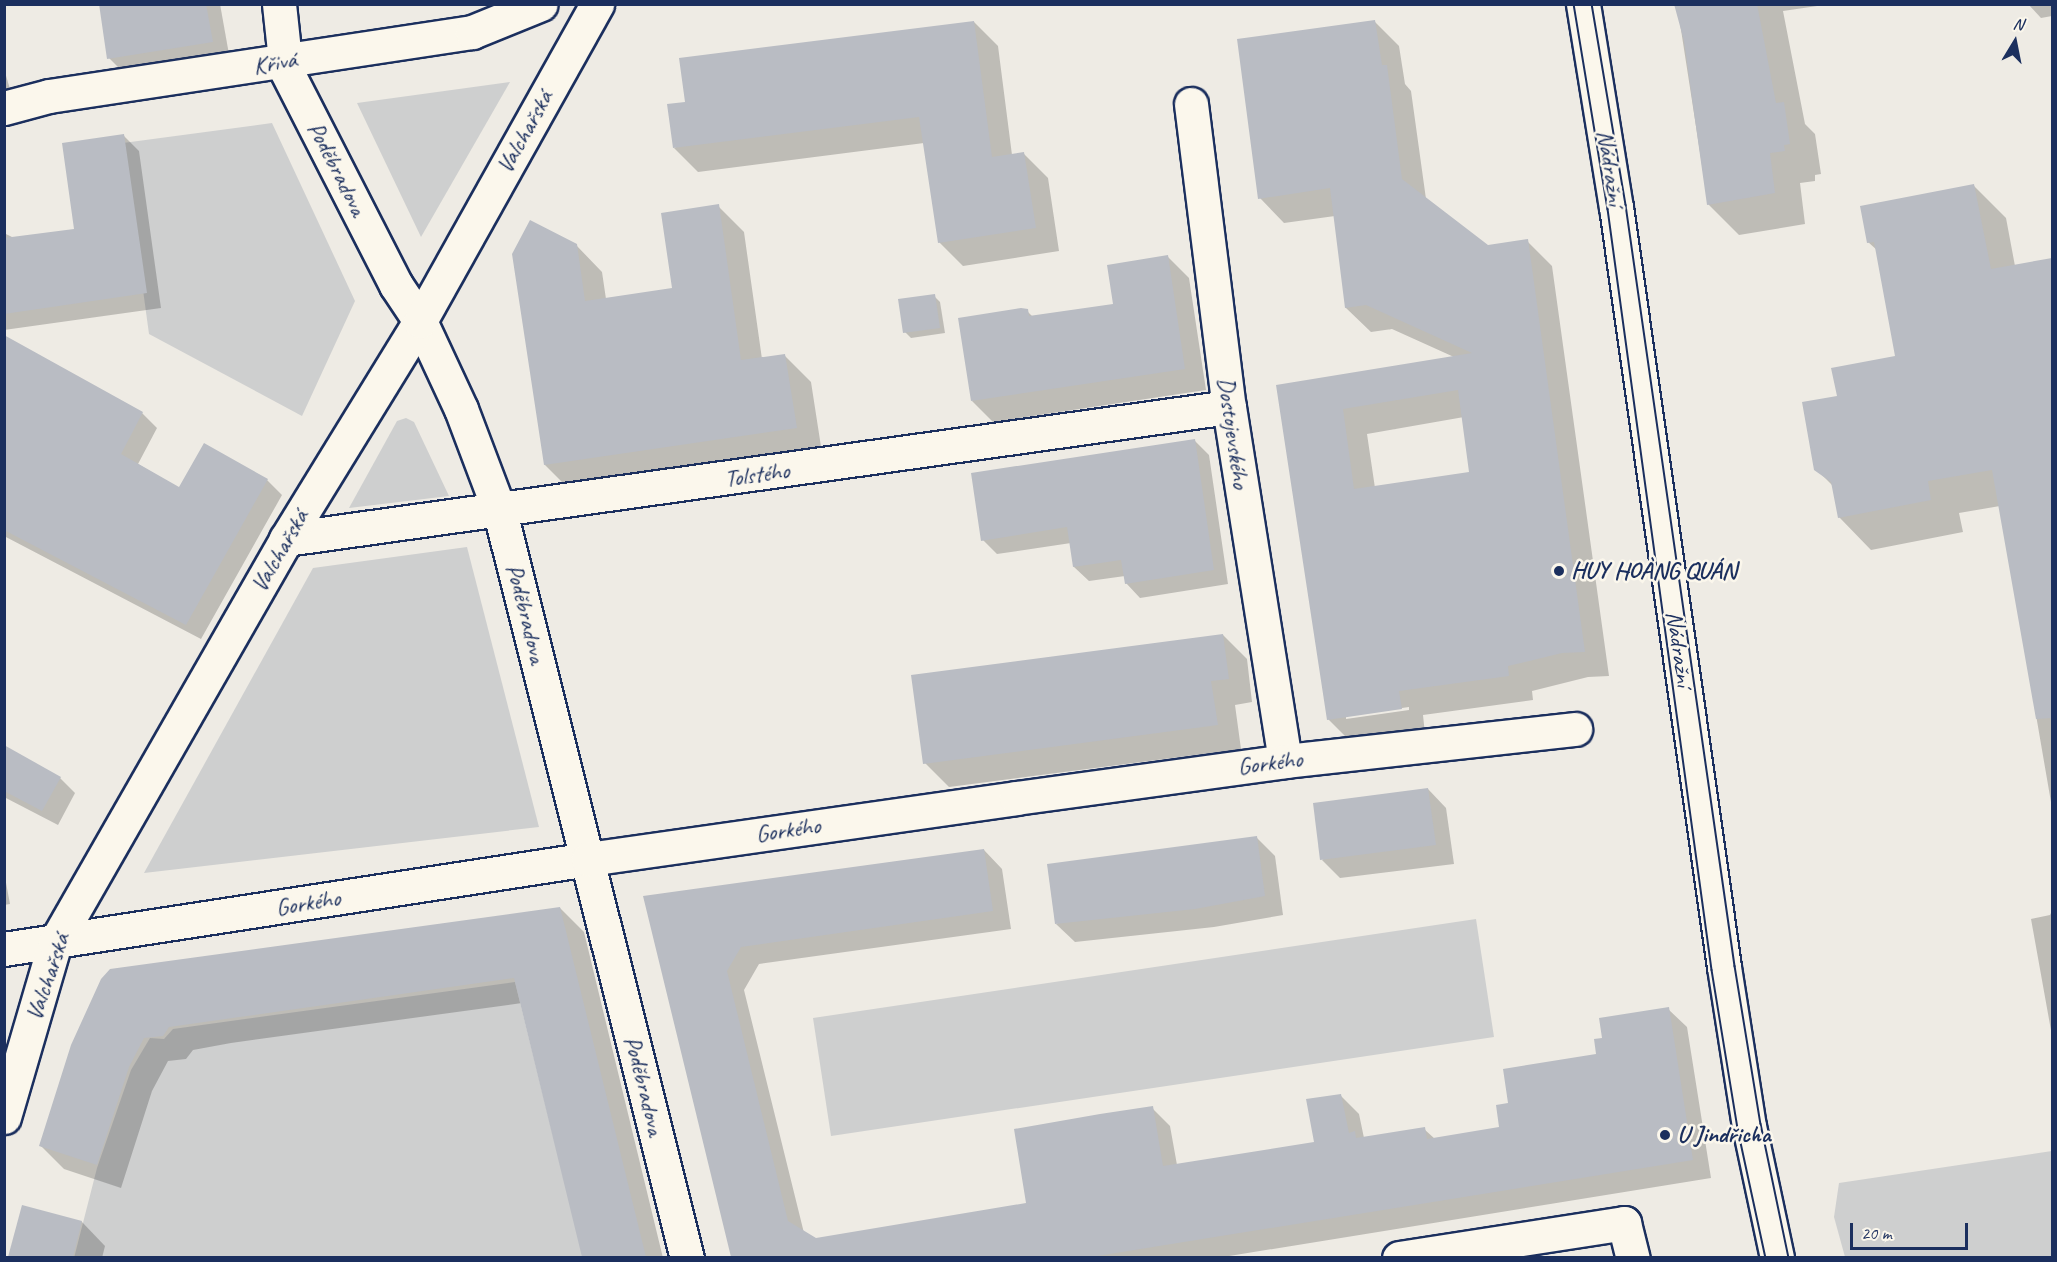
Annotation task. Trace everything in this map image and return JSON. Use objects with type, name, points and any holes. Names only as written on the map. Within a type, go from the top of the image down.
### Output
[{"type":"street","name":"Poděbradova","points":[[279,4],[285,62],[396,285],[420,321],[461,409],[500,512],[687,1257]]},
{"type":"street","name":"Křivá","points":[[4,108],[49,96],[472,32],[541,4]]},
{"type":"street","name":"Valchařská","points":[[4,1117],[55,943],[286,539],[420,321],[597,4]]},
{"type":"street","name":"Nádražní","points":[[1583,4],[1616,207],[1724,967],[1749,1126],[1777,1257]]},
{"type":"street","name":"Dostojevského","points":[[1191,104],[1228,407],[1284,761]]},
{"type":"street","name":"Tolstého","points":[[286,539],[500,512],[1228,407]]},
{"type":"street","name":"Gorkého","points":[[4,949],[55,943],[588,859],[1284,761],[1575,729]]},
{"type":"street","points":[[1399,1257],[1624,1223],[1633,1257]]},
{"type":"shaded area","points":[[510,82],[421,237],[357,103]]},
{"type":"shaded area","points":[[272,123],[355,301],[302,416],[149,334],[123,143]]},
{"type":"shaded area","points":[[406,418],[414,422],[449,496],[349,508],[397,421]]},
{"type":"shaded area","points":[[467,547],[539,827],[144,873],[313,568]]},
{"type":"shaded area","points":[[1476,919],[1494,1037],[831,1136],[813,1018]]},
{"type":"shaded area","points":[[515,982],[583,1257],[74,1258],[97,1168],[131,1070],[150,1038],[164,1039],[173,1029]]},
{"type":"shaded area","points":[[2052,1151],[2052,1257],[1845,1257],[1834,1217],[1839,1183]]},
{"type":"building","points":[[99,4],[206,4],[213,42],[107,59]]},
{"type":"building","points":[[1674,4],[1757,4],[1776,103],[1784,102],[1790,144],[1784,145],[1785,151],[1770,153],[1775,193],[1707,205],[1684,41]]},
{"type":"building","points":[[1375,20],[1382,65],[1387,65],[1402,179],[1488,245],[1528,239],[1585,652],[1562,653],[1508,666],[1509,676],[1399,691],[1402,709],[1327,720],[1276,385],[1472,353],[1366,305],[1345,308],[1330,188],[1258,199],[1237,39]],"holes":[[[1458,390],[1469,472],[1354,489],[1343,409]]]},
{"type":"building","points":[[974,21],[992,157],[1024,152],[1036,228],[938,243],[919,117],[673,148],[667,104],[685,102],[679,58]]},
{"type":"building","points":[[124,134],[147,293],[4,314],[4,238],[74,229],[62,143]]},
{"type":"building","points":[[1974,184],[1991,269],[2052,258],[2052,718],[2036,719],[1992,470],[1928,481],[1931,500],[1838,518],[1831,482],[1814,470],[1802,402],[1837,396],[1831,368],[1895,356],[1874,242],[1867,243],[1860,206]]},
{"type":"building","points":[[719,204],[741,360],[785,354],[797,428],[544,465],[512,254],[530,220],[577,244],[585,301],[672,288],[661,213]]},
{"type":"building","points":[[1168,255],[1185,369],[971,401],[958,318],[1021,308],[1028,309],[1029,316],[1113,304],[1107,265]]},
{"type":"building","points":[[935,294],[940,328],[903,333],[898,299]]},
{"type":"building","points":[[4,335],[143,412],[121,454],[179,487],[204,443],[268,479],[186,625],[4,530]]},
{"type":"building","points":[[1195,439],[1214,570],[1125,584],[1121,560],[1073,567],[1067,527],[981,541],[971,473]]},
{"type":"building","points":[[1223,634],[1229,679],[1211,681],[1218,725],[923,764],[911,675]]},
{"type":"building","points":[[4,745],[61,777],[42,811],[4,791]]},
{"type":"building","points":[[1428,788],[1436,845],[1320,860],[1313,803]]},
{"type":"building","points":[[1257,836],[1265,896],[1195,909],[1055,924],[1047,864]]},
{"type":"building","points":[[984,849],[993,911],[741,947],[727,971],[788,1221],[816,1238],[1026,1203],[1014,1129],[1100,1114],[1153,1106],[1163,1166],[1314,1142],[1306,1099],[1341,1094],[1349,1133],[1355,1131],[1356,1138],[1425,1127],[1427,1139],[1499,1127],[1496,1105],[1508,1103],[1503,1069],[1596,1054],[1594,1039],[1602,1038],[1599,1018],[1669,1007],[1693,1160],[1091,1257],[731,1257],[643,896]]},
{"type":"building","points":[[560,907],[646,1257],[582,1257],[514,978],[169,1027],[163,1036],[144,1038],[129,1067],[97,1165],[39,1146],[71,1045],[101,979],[110,969]]},
{"type":"building","points":[[22,1205],[82,1221],[73,1257],[8,1257]]},
{"type":"tram line","points":[[1574,4],[1608,209],[1712,970],[1738,1129],[1766,1258]]},
{"type":"tram line","points":[[1592,4],[1626,205],[1735,966],[1761,1124],[1789,1258]]},
{"type":"place","name":"HUY HOÀNG QUÁN","points":[[1559,571]]},
{"type":"place","name":"U Jindřicha","points":[[1665,1135]]}]
